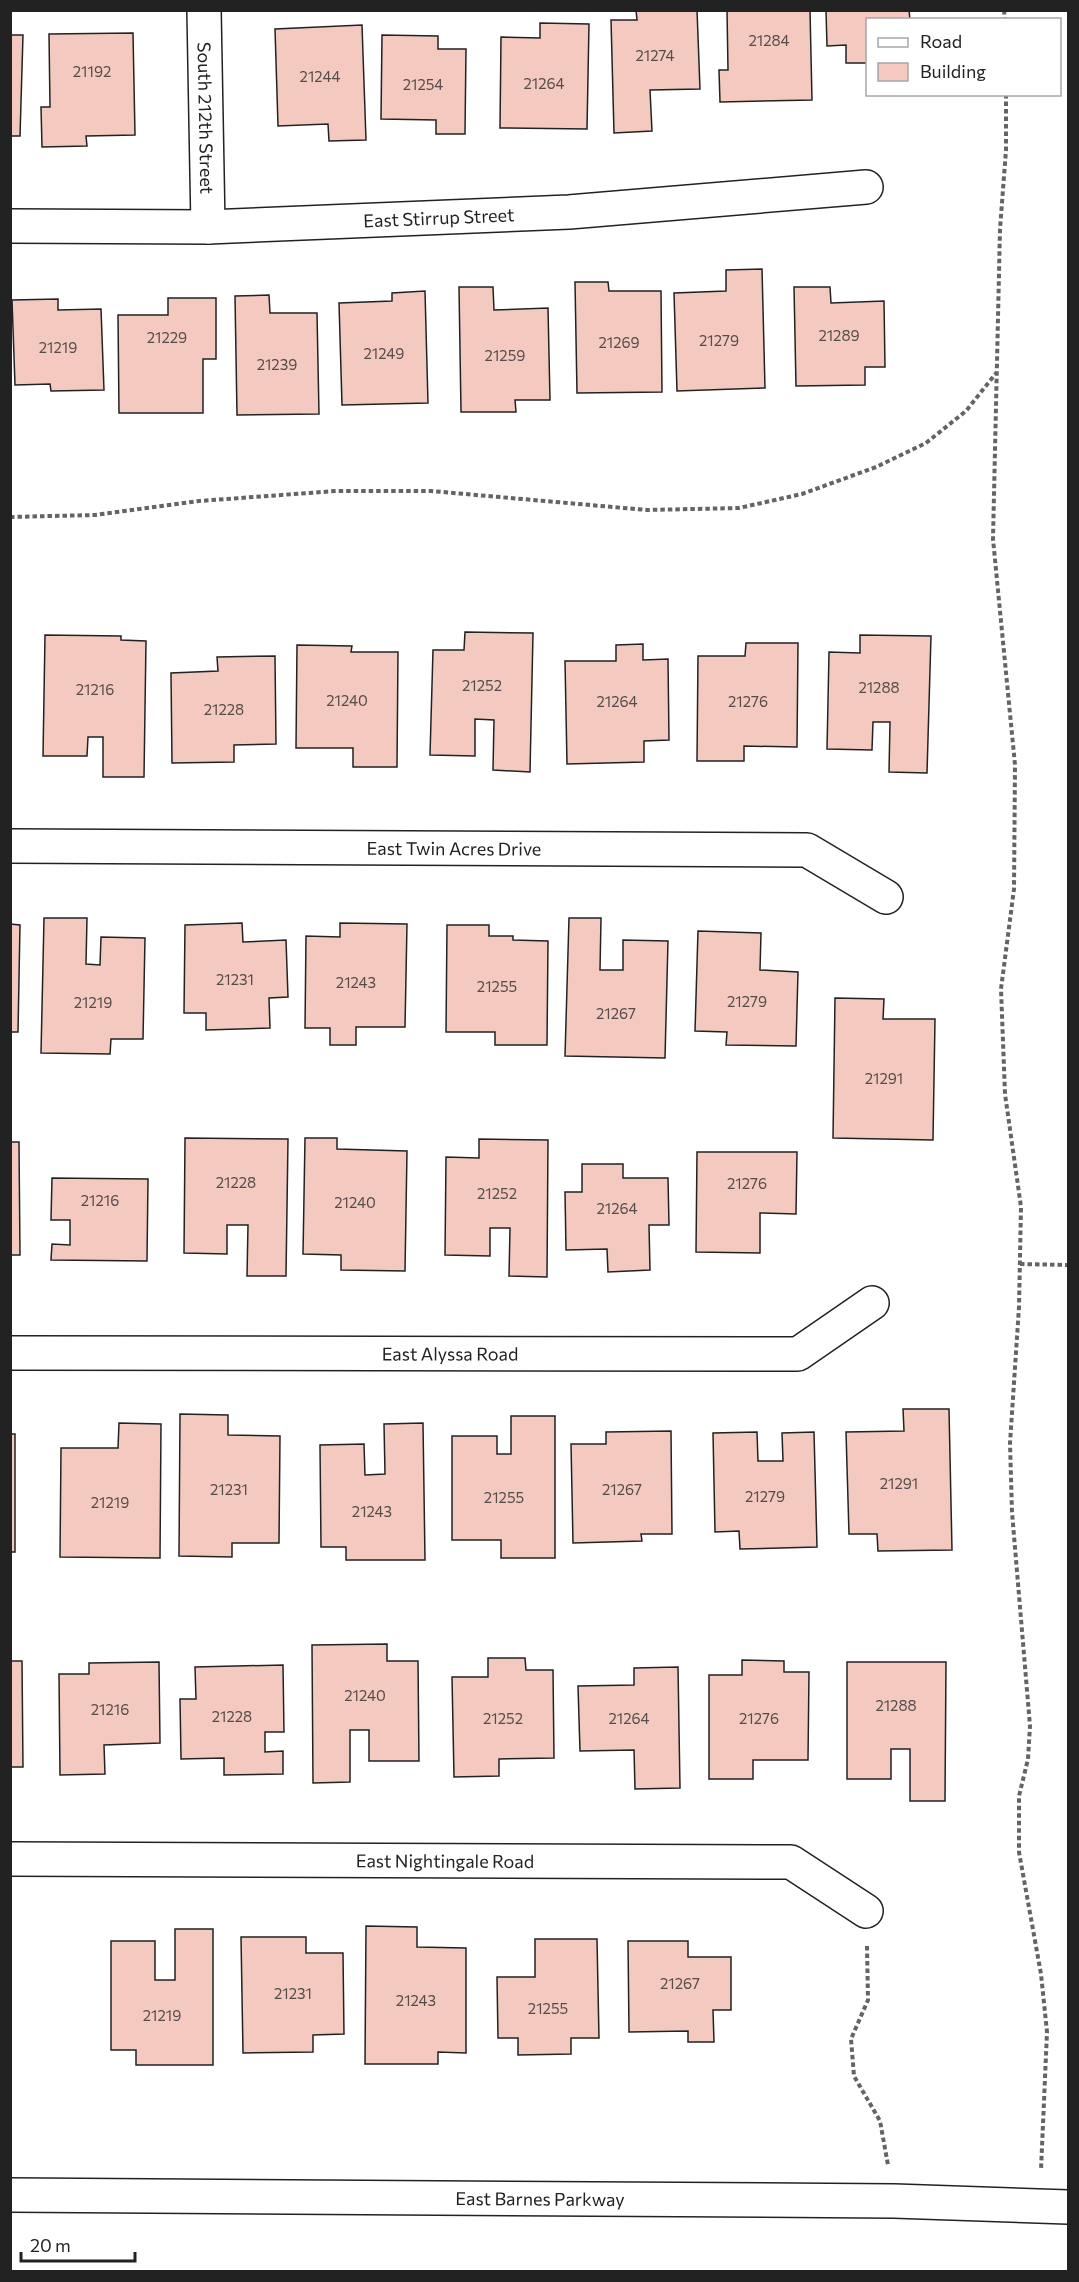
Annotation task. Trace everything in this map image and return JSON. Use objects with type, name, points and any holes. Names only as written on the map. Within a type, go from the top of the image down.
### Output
[{"type":"street","name":"South 212th Street","points":[[204,10],[208,226]]},
{"type":"street","name":"East Stirrup Street","points":[[10,226],[208,226],[568,212],[866,187]]},
{"type":"street","name":"East Twin Acres Drive","points":[[10,846],[807,850],[886,897]]},
{"type":"street","name":"East Alyssa Road","points":[[10,1353],[798,1354],[872,1303]]},
{"type":"street","name":"East Nightingale Road","points":[[10,1859],[791,1862],[866,1911]]},
{"type":"street","name":"East Barnes Parkway","points":[[10,2195],[894,2201],[1053,2206]]},
{"type":"path","points":[[1006,96],[1006,150],[1000,229],[993,539],[1015,765],[1014,889],[1001,989],[1005,1094],[1021,1207],[1019,1307],[1010,1443],[1012,1512],[1030,1726],[1028,1759],[1018,1796],[1019,1852],[1041,1974],[1047,2032],[1053,2206]]},
{"type":"path","points":[[10,517],[94,515],[199,501],[336,491],[432,490],[647,510],[739,508],[802,494],[876,467],[926,443],[966,411],[997,372]]},
{"type":"path","points":[[1020,1264],[1068,1265]]},
{"type":"path","points":[[866,1911],[868,2000],[851,2039],[854,2076],[880,2121],[894,2201]]},
{"type":"building","points":[[636,10],[697,10],[700,89],[650,90],[652,131],[614,133],[611,20],[637,20]]},
{"type":"building","points":[[727,10],[810,10],[812,100],[720,102],[719,70],[728,70]]},
{"type":"building","points":[[826,10],[909,10],[910,18],[866,18],[866,63],[846,63],[846,45],[827,46]]},
{"type":"building","points":[[540,23],[589,24],[587,129],[500,128],[501,37],[540,38]]},
{"type":"building","points":[[362,25],[366,140],[329,141],[328,124],[278,126],[275,29]]},
{"type":"building","points":[[133,33],[135,135],[86,136],[87,146],[42,147],[41,107],[50,107],[49,34]]},
{"type":"building","points":[[10,35],[23,35],[20,136],[10,136]]},
{"type":"building","points":[[382,35],[438,36],[438,49],[466,49],[465,134],[436,134],[436,120],[381,119]]},
{"type":"building","points":[[762,269],[765,388],[677,391],[674,293],[726,291],[726,270]]},
{"type":"building","points":[[575,282],[608,282],[609,291],[661,291],[662,392],[577,393]]},
{"type":"building","points":[[459,287],[493,287],[494,310],[548,308],[550,400],[515,400],[516,412],[461,412]]},
{"type":"building","points":[[794,287],[830,287],[831,303],[884,301],[885,367],[865,367],[865,385],[796,386]]},
{"type":"building","points":[[425,291],[428,403],[342,405],[339,303],[392,301],[392,293]]},
{"type":"building","points":[[269,295],[270,313],[317,313],[319,414],[237,415],[235,296]]},
{"type":"building","points":[[168,298],[216,298],[216,359],[203,359],[203,413],[119,413],[118,315],[168,315]]},
{"type":"building","points":[[58,299],[58,310],[101,309],[104,390],[51,391],[50,384],[15,385],[12,300]]},
{"type":"building","points":[[465,632],[533,633],[530,772],[493,770],[494,720],[475,719],[475,756],[430,755],[433,650],[464,650]]},
{"type":"building","points":[[45,635],[121,636],[121,640],[146,641],[144,777],[103,777],[103,737],[88,737],[87,756],[43,756]]},
{"type":"building","points":[[860,635],[931,636],[927,773],[889,772],[890,722],[873,722],[872,750],[827,749],[829,652],[860,653]]},
{"type":"building","points":[[746,643],[798,643],[797,747],[744,746],[744,761],[697,761],[698,656],[745,656]]},
{"type":"building","points":[[643,644],[643,660],[668,659],[669,740],[644,741],[644,762],[567,764],[565,661],[616,661],[616,645]]},
{"type":"building","points":[[297,645],[352,646],[351,652],[398,652],[397,767],[353,767],[353,748],[296,748]]},
{"type":"building","points":[[275,656],[276,744],[234,745],[234,762],[172,763],[171,673],[218,671],[217,657]]},
{"type":"building","points":[[44,918],[87,918],[86,964],[100,965],[101,937],[145,938],[143,1039],[111,1039],[110,1054],[41,1053]]},
{"type":"building","points":[[569,918],[601,918],[600,970],[623,970],[623,940],[668,941],[665,1058],[565,1056]]},
{"type":"building","points":[[242,923],[243,942],[286,940],[288,997],[269,998],[270,1028],[206,1030],[206,1013],[184,1013],[185,925]]},
{"type":"building","points":[[340,923],[407,924],[405,1027],[356,1027],[356,1045],[330,1045],[330,1028],[305,1028],[306,936],[340,937]]},
{"type":"building","points":[[10,924],[20,925],[18,1032],[10,1032]]},
{"type":"building","points":[[447,925],[489,925],[489,936],[513,936],[513,940],[548,941],[547,1045],[495,1045],[495,1032],[446,1032]]},
{"type":"building","points":[[698,931],[761,933],[760,970],[798,972],[796,1046],[726,1045],[727,1032],[695,1031]]},
{"type":"building","points":[[835,998],[884,999],[883,1019],[935,1019],[933,1140],[833,1138]]},
{"type":"building","points":[[185,1138],[288,1139],[286,1276],[247,1276],[248,1225],[227,1225],[227,1254],[184,1253]]},
{"type":"building","points":[[305,1138],[337,1138],[337,1149],[407,1151],[405,1271],[341,1270],[341,1255],[303,1254]]},
{"type":"building","points":[[479,1139],[548,1140],[547,1277],[509,1276],[510,1228],[490,1228],[490,1256],[445,1255],[446,1157],[479,1158]]},
{"type":"building","points":[[10,1142],[19,1142],[20,1255],[10,1255]]},
{"type":"building","points":[[697,1152],[797,1152],[796,1214],[760,1213],[760,1253],[696,1252]]},
{"type":"building","points":[[582,1164],[623,1164],[623,1178],[668,1178],[669,1225],[649,1225],[650,1270],[608,1272],[607,1249],[566,1250],[565,1192],[582,1192]]},
{"type":"building","points":[[52,1178],[148,1179],[147,1261],[51,1260],[52,1244],[70,1245],[70,1220],[51,1220]]},
{"type":"building","points":[[903,1409],[949,1409],[952,1550],[878,1551],[877,1534],[849,1534],[846,1432],[904,1431]]},
{"type":"building","points":[[180,1414],[228,1415],[228,1435],[280,1436],[279,1543],[232,1543],[232,1557],[179,1556]]},
{"type":"building","points":[[511,1416],[555,1416],[555,1558],[501,1558],[501,1540],[452,1540],[452,1436],[497,1436],[497,1454],[511,1454]]},
{"type":"building","points":[[119,1423],[161,1424],[160,1558],[60,1557],[61,1448],[118,1448]]},
{"type":"building","points":[[423,1423],[425,1560],[346,1560],[346,1547],[321,1547],[320,1445],[364,1444],[365,1475],[385,1474],[384,1424]]},
{"type":"building","points":[[671,1431],[672,1534],[641,1534],[642,1541],[573,1543],[571,1444],[606,1444],[606,1432]]},
{"type":"building","points":[[757,1432],[758,1461],[783,1461],[782,1433],[814,1432],[817,1547],[740,1549],[739,1531],[715,1532],[713,1433]]},
{"type":"building","points":[[10,1434],[15,1434],[15,1552],[10,1552]]},
{"type":"building","points":[[387,1644],[387,1661],[418,1661],[419,1761],[369,1761],[369,1730],[350,1730],[350,1782],[313,1783],[312,1645]]},
{"type":"building","points":[[488,1658],[525,1658],[526,1670],[553,1670],[554,1758],[499,1759],[499,1776],[454,1777],[452,1677],[488,1677]]},
{"type":"building","points":[[742,1660],[784,1661],[784,1672],[809,1672],[808,1760],[753,1760],[753,1779],[709,1779],[709,1675],[742,1675]]},
{"type":"building","points":[[10,1661],[22,1661],[23,1767],[10,1767]]},
{"type":"building","points":[[159,1662],[160,1743],[104,1745],[105,1774],[60,1775],[59,1674],[89,1674],[89,1663]]},
{"type":"building","points":[[847,1662],[946,1662],[945,1801],[910,1801],[910,1749],[891,1749],[891,1779],[847,1779]]},
{"type":"building","points":[[283,1665],[284,1732],[265,1732],[265,1752],[283,1751],[283,1774],[224,1775],[224,1758],[181,1759],[180,1699],[196,1699],[195,1667]]},
{"type":"building","points":[[678,1667],[680,1788],[635,1789],[634,1750],[580,1751],[578,1686],[634,1685],[634,1668]]},
{"type":"building","points":[[366,1926],[417,1927],[417,1947],[466,1948],[466,2053],[438,2052],[438,2064],[365,2064]]},
{"type":"building","points":[[175,1929],[213,1929],[213,2065],[136,2065],[136,2050],[111,2050],[111,1941],[155,1941],[155,1980],[175,1980]]},
{"type":"building","points":[[241,1937],[306,1937],[306,1953],[343,1953],[344,2034],[313,2035],[313,2052],[243,2053]]},
{"type":"building","points":[[535,1939],[597,1939],[599,2038],[571,2038],[571,2054],[518,2055],[518,2038],[498,2038],[497,1977],[535,1977]]},
{"type":"building","points":[[628,1941],[688,1941],[688,1957],[731,1957],[731,2010],[713,2010],[714,2042],[688,2042],[688,2031],[629,2032]]}]
